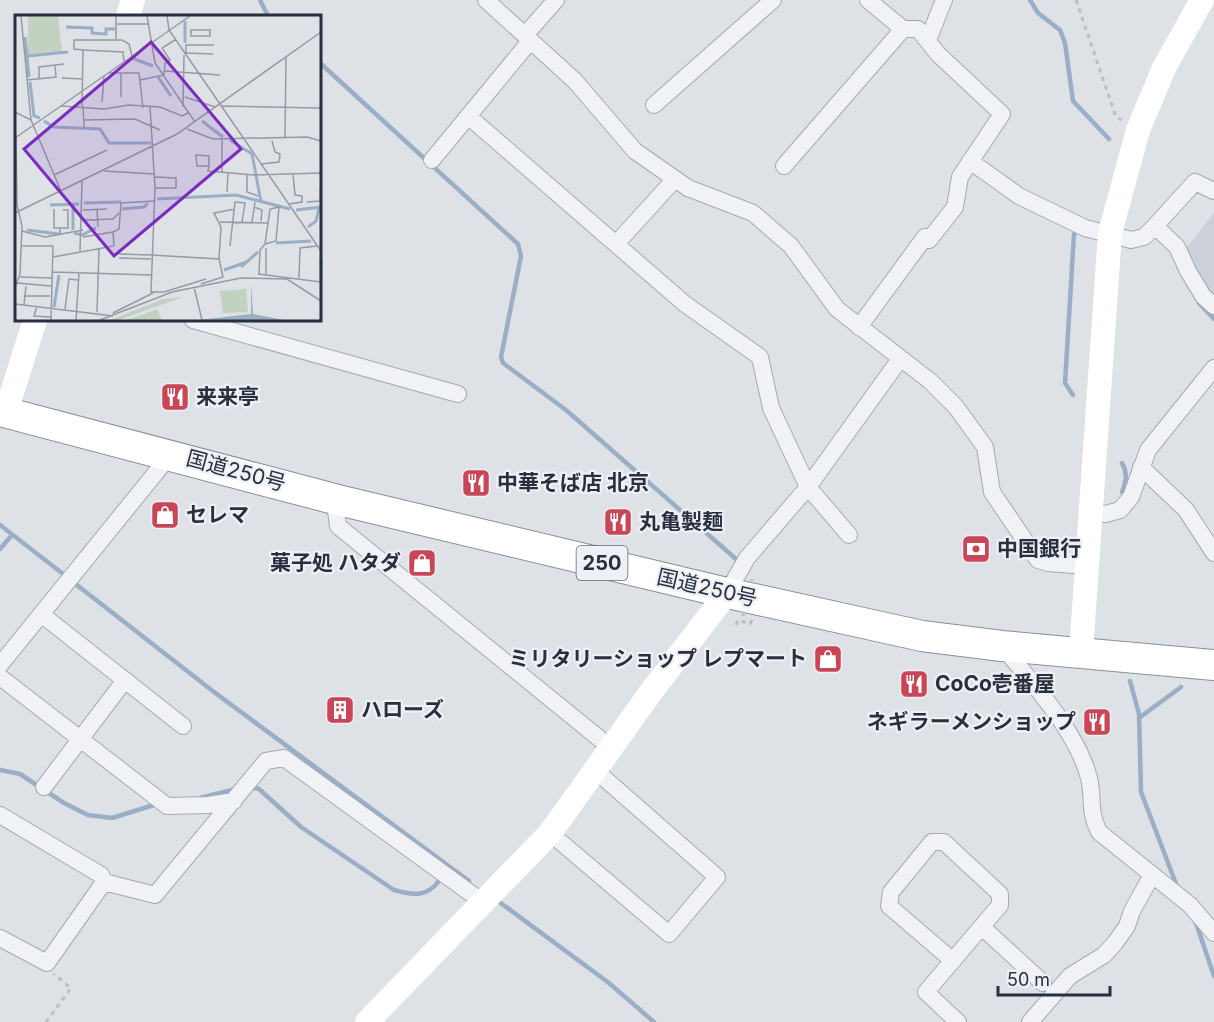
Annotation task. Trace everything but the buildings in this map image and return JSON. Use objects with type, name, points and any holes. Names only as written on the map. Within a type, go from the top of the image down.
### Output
[{"type":"highway","name":"国道250号","points":[[3,411],[735,605],[1006,651],[1081,652],[1214,665]]},
{"type":"street","points":[[128,15],[133,0]]},
{"type":"street","points":[[486,0],[575,81],[635,151],[688,188],[753,213],[791,246],[837,309],[930,381],[956,406],[985,447],[992,492],[1038,560],[1087,566]]},
{"type":"street","points":[[432,160],[556,0]]},
{"type":"street","points":[[654,105],[773,0]]},
{"type":"street","points":[[859,327],[925,237],[929,240],[955,207],[960,177],[1002,114],[938,54],[918,29],[903,29],[868,0]]},
{"type":"street","points":[[928,40],[944,0]]},
{"type":"street","points":[[1081,652],[1110,233],[1138,130],[1164,68],[1202,0]]},
{"type":"street","points":[[784,166],[903,29]]},
{"type":"street","points":[[468,116],[685,304],[760,357],[771,408],[808,487],[849,535]]},
{"type":"street","points":[[970,161],[1019,196],[1080,226],[1131,240],[1143,237],[1195,182],[1214,191]]},
{"type":"street","points":[[616,244],[675,179]]},
{"type":"street","points":[[1155,226],[1177,247],[1203,296],[1214,306]]},
{"type":"street","points":[[3,411],[35,321]]},
{"type":"street","points":[[197,321],[458,394]]},
{"type":"street","points":[[367,1022],[550,833],[611,748],[735,605],[747,558],[808,487],[900,359]]},
{"type":"street","points":[[1091,512],[1106,514],[1120,510],[1131,496],[1148,450],[1214,368]]},
{"type":"street","points":[[0,665],[171,454]]},
{"type":"street","points":[[1142,466],[1186,510],[1214,553]]},
{"type":"street","points":[[338,500],[338,526],[611,748]]},
{"type":"street","points":[[41,614],[183,726]]},
{"type":"street","points":[[1006,651],[1070,737],[1089,778],[1091,816],[1099,832],[1190,905],[1214,933]]},
{"type":"street","points":[[0,677],[167,806],[208,805],[241,792]]},
{"type":"street","points":[[44,787],[125,680]]},
{"type":"street","points":[[104,882],[155,895],[266,762],[284,758],[484,903]]},
{"type":"street","points":[[550,833],[669,934],[717,877],[596,771]]},
{"type":"street","points":[[0,814],[101,875],[104,882]]},
{"type":"street","points":[[953,961],[889,906],[891,892],[932,842],[944,842],[1000,894],[1000,905],[982,927],[953,961],[926,992],[958,1022]]},
{"type":"street","points":[[1029,1022],[1070,976],[1104,955],[1127,926],[1132,911],[1152,875]]},
{"type":"street","points":[[0,938],[47,963],[104,882]]},
{"type":"street","points":[[982,927],[1043,983]]},
{"type":"path","points":[[1076,0],[1116,117],[1138,130]]},
{"type":"path","points":[[735,605],[741,615],[752,579]]},
{"type":"path","points":[[736,625],[738,620],[749,624]]},
{"type":"path","points":[[46,1022],[71,988],[50,971],[47,963]]},
{"type":"shaded area","points":[[1214,213],[1214,302],[1182,253]]},
{"type":"waterway","points":[[260,0],[268,15]]},
{"type":"waterway","points":[[1030,0],[1038,13],[1060,30],[1065,43],[1073,101],[1109,139]]},
{"type":"waterway","points":[[321,64],[518,244],[521,256],[501,357],[503,363],[566,410],[736,559]]},
{"type":"waterway","points":[[1073,395],[1065,383],[1074,234],[1079,229]]},
{"type":"waterway","points":[[1199,303],[1214,319]]},
{"type":"waterway","points":[[1122,463],[1126,478],[1122,492]]},
{"type":"waterway","points":[[0,525],[67,577]]},
{"type":"waterway","points":[[0,549],[12,535]]},
{"type":"waterway","points":[[73,582],[214,692],[469,881]]},
{"type":"waterway","points":[[1130,681],[1139,714],[1141,792],[1178,889]]},
{"type":"waterway","points":[[1139,718],[1181,687]]},
{"type":"waterway","points":[[0,770],[20,774],[64,803],[88,815],[112,818],[157,804]]},
{"type":"waterway","points":[[250,787],[259,789],[301,827],[394,890],[424,893],[439,881]]},
{"type":"waterway","points":[[200,798],[236,789]]},
{"type":"waterway","points":[[498,901],[609,983],[654,1022]]},
{"type":"waterway","points":[[1196,923],[1214,976]]},
{"type":"place","name":"来来亭","points":[[175,397]]},
{"type":"place","name":"中華そば店 北京","points":[[476,483]]},
{"type":"place","name":"セレマ","points":[[165,515]]},
{"type":"place","name":"丸亀製麺","points":[[618,522]]},
{"type":"place","name":"中国銀行","points":[[976,549]]},
{"type":"place","name":"菓子処 ハタダ","points":[[422,563]]},
{"type":"place","name":"ミリタリーショップ レプマート","points":[[828,659]]},
{"type":"place","name":"CoCo壱番屋","points":[[914,684]]},
{"type":"place","name":"ハローズ","points":[[340,710]]},
{"type":"place","name":"ネギラーメンショップ","points":[[1097,722]]}]
